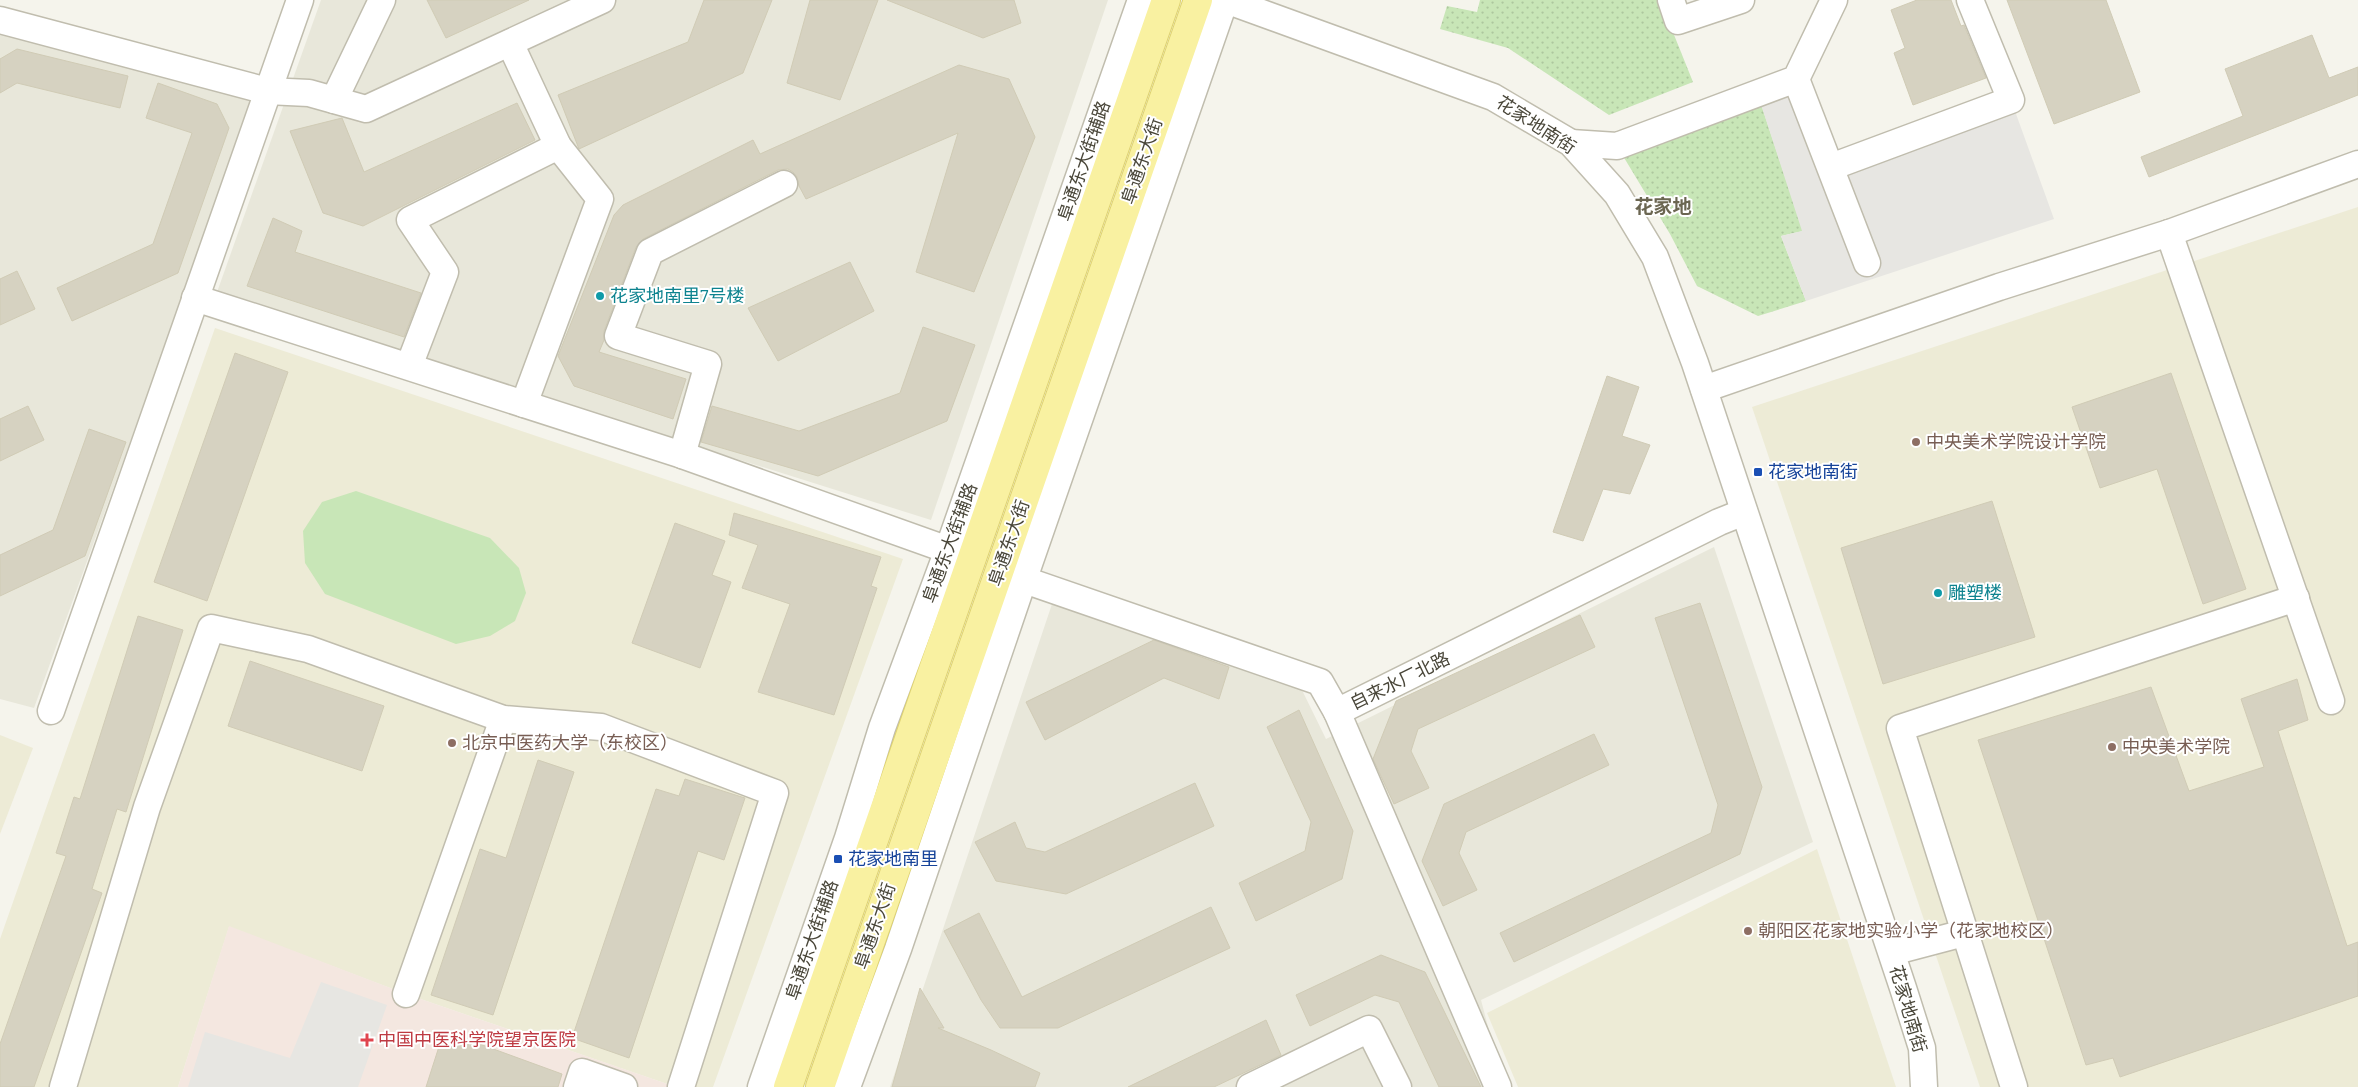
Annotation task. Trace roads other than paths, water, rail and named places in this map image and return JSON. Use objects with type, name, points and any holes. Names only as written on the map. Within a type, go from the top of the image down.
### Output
[{"type":"main road","name":"阜通东大街","points":[[788,1087],[960,555],[1166,0]]},
{"type":"main road","name":"阜通东大街","points":[[820,1087],[1011,576],[1198,0]]},
{"type":"street","points":[[51,711],[300,0]]},
{"type":"street","points":[[334,100],[382,0]]},
{"type":"street","points":[[0,20],[267,92],[309,93],[366,110],[602,0]]},
{"type":"street","name":"阜通东大街辅路","points":[[761,1087],[848,838],[882,728],[960,555],[1141,0]]},
{"type":"street","points":[[847,1087],[898,949],[1011,576],[1226,0]]},
{"type":"street","name":"花家地南街","points":[[1226,0],[1493,97],[1571,143],[1617,194],[1655,257],[1704,389],[1892,952],[1922,1048],[1924,1087]]},
{"type":"street","points":[[1670,0],[1678,22],[1741,0]]},
{"type":"street","points":[[1571,143],[1617,146],[1796,78],[1834,0]]},
{"type":"street","points":[[1830,168],[2011,100],[1970,0]]},
{"type":"street","points":[[510,43],[558,146],[600,199],[524,404]]},
{"type":"street","points":[[1796,78],[1867,263]]},
{"type":"street","points":[[409,366],[445,272],[410,220],[558,146]]},
{"type":"street","points":[[1704,389],[1999,287],[2169,233],[2358,164]]},
{"type":"street","points":[[682,455],[708,364],[618,336],[646,261],[650,252],[784,184]]},
{"type":"street","points":[[2169,233],[2331,701]]},
{"type":"street","points":[[195,298],[682,455],[960,555]]},
{"type":"street","name":"自来水厂北路","points":[[1011,576],[1320,682],[1337,712],[1719,522],[1744,512]]},
{"type":"street","points":[[2014,1087],[1900,728],[2296,598]]},
{"type":"street","points":[[64,1087],[147,807],[211,628],[308,649],[503,719],[601,727],[775,793],[681,1087]]},
{"type":"street","points":[[1337,712],[1498,1087]]},
{"type":"street","points":[[406,994],[503,719]]},
{"type":"street","points":[[1892,952],[1964,933]]},
{"type":"street","points":[[1250,1087],[1369,1029],[1398,1087]]},
{"type":"street","points":[[1922,1048],[1940,1087]]},
{"type":"street","points":[[576,1087],[582,1072],[624,1087]]},
{"type":"place","name":"花家地南里7号楼","points":[[600,296]]},
{"type":"place","name":"中央美术学院设计学院","points":[[1916,442]]},
{"type":"place","name":"花家地南街","points":[[1758,472]]},
{"type":"place","name":"雕塑楼","points":[[1938,593]]},
{"type":"place","name":"北京中医药大学（东校区）","points":[[452,743]]},
{"type":"place","name":"中央美术学院","points":[[2112,747]]},
{"type":"place","name":"花家地南里","points":[[838,859]]},
{"type":"place","name":"朝阳区花家地实验小学（花家地校区）","points":[[1748,931]]},
{"type":"place","name":"中国中医科学院望京医院","points":[[367,1040]]},
{"type":"district","name":"花家地","points":[[1663,206]]}]
